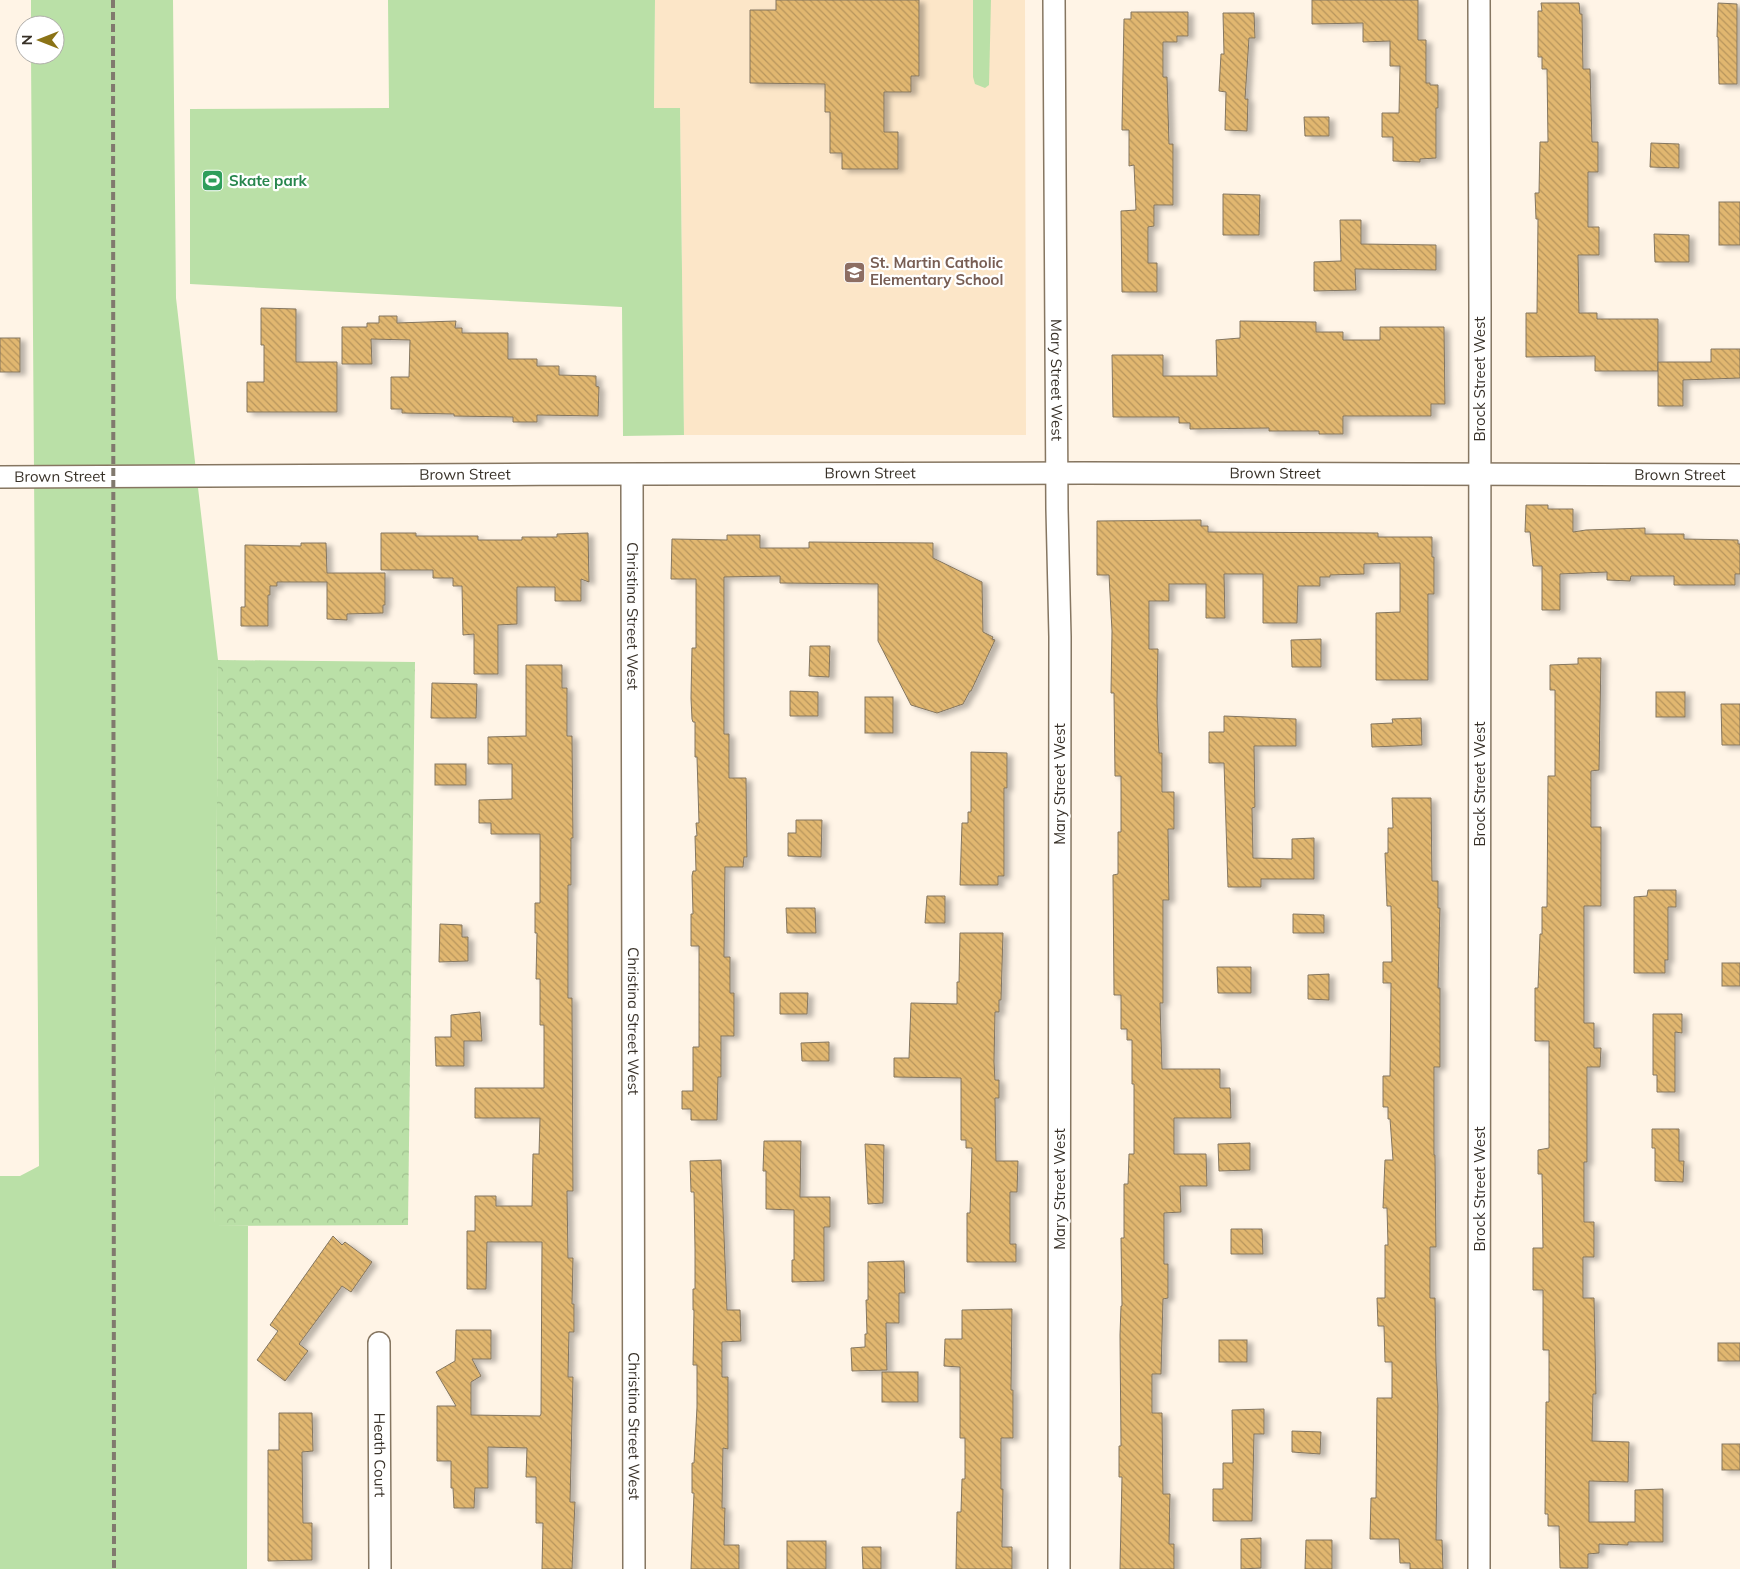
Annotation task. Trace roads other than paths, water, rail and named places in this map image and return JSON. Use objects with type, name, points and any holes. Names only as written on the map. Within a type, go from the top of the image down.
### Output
[{"type":"street","name":"Mary Street West","points":[[1054,0],[1056,473],[1060,637],[1059,1569]]},
{"type":"street","name":"Brock Street West","points":[[1479,0],[1479,1569]]},
{"type":"street","name":"Brown Street","points":[[0,477],[190,477],[350,474],[1056,473],[1740,475]]},
{"type":"street","name":"Christina Street West","points":[[632,474],[634,1569]]},
{"type":"street","name":"Heath Court","points":[[379,1343],[380,1569]]},
{"type":"railway","points":[[113,0],[114,1569]]},
{"type":"place","name":"Skate park","points":[[213,181]]},
{"type":"place","name":"St. Martin Catholic Elementary School","points":[[854,272]]}]
